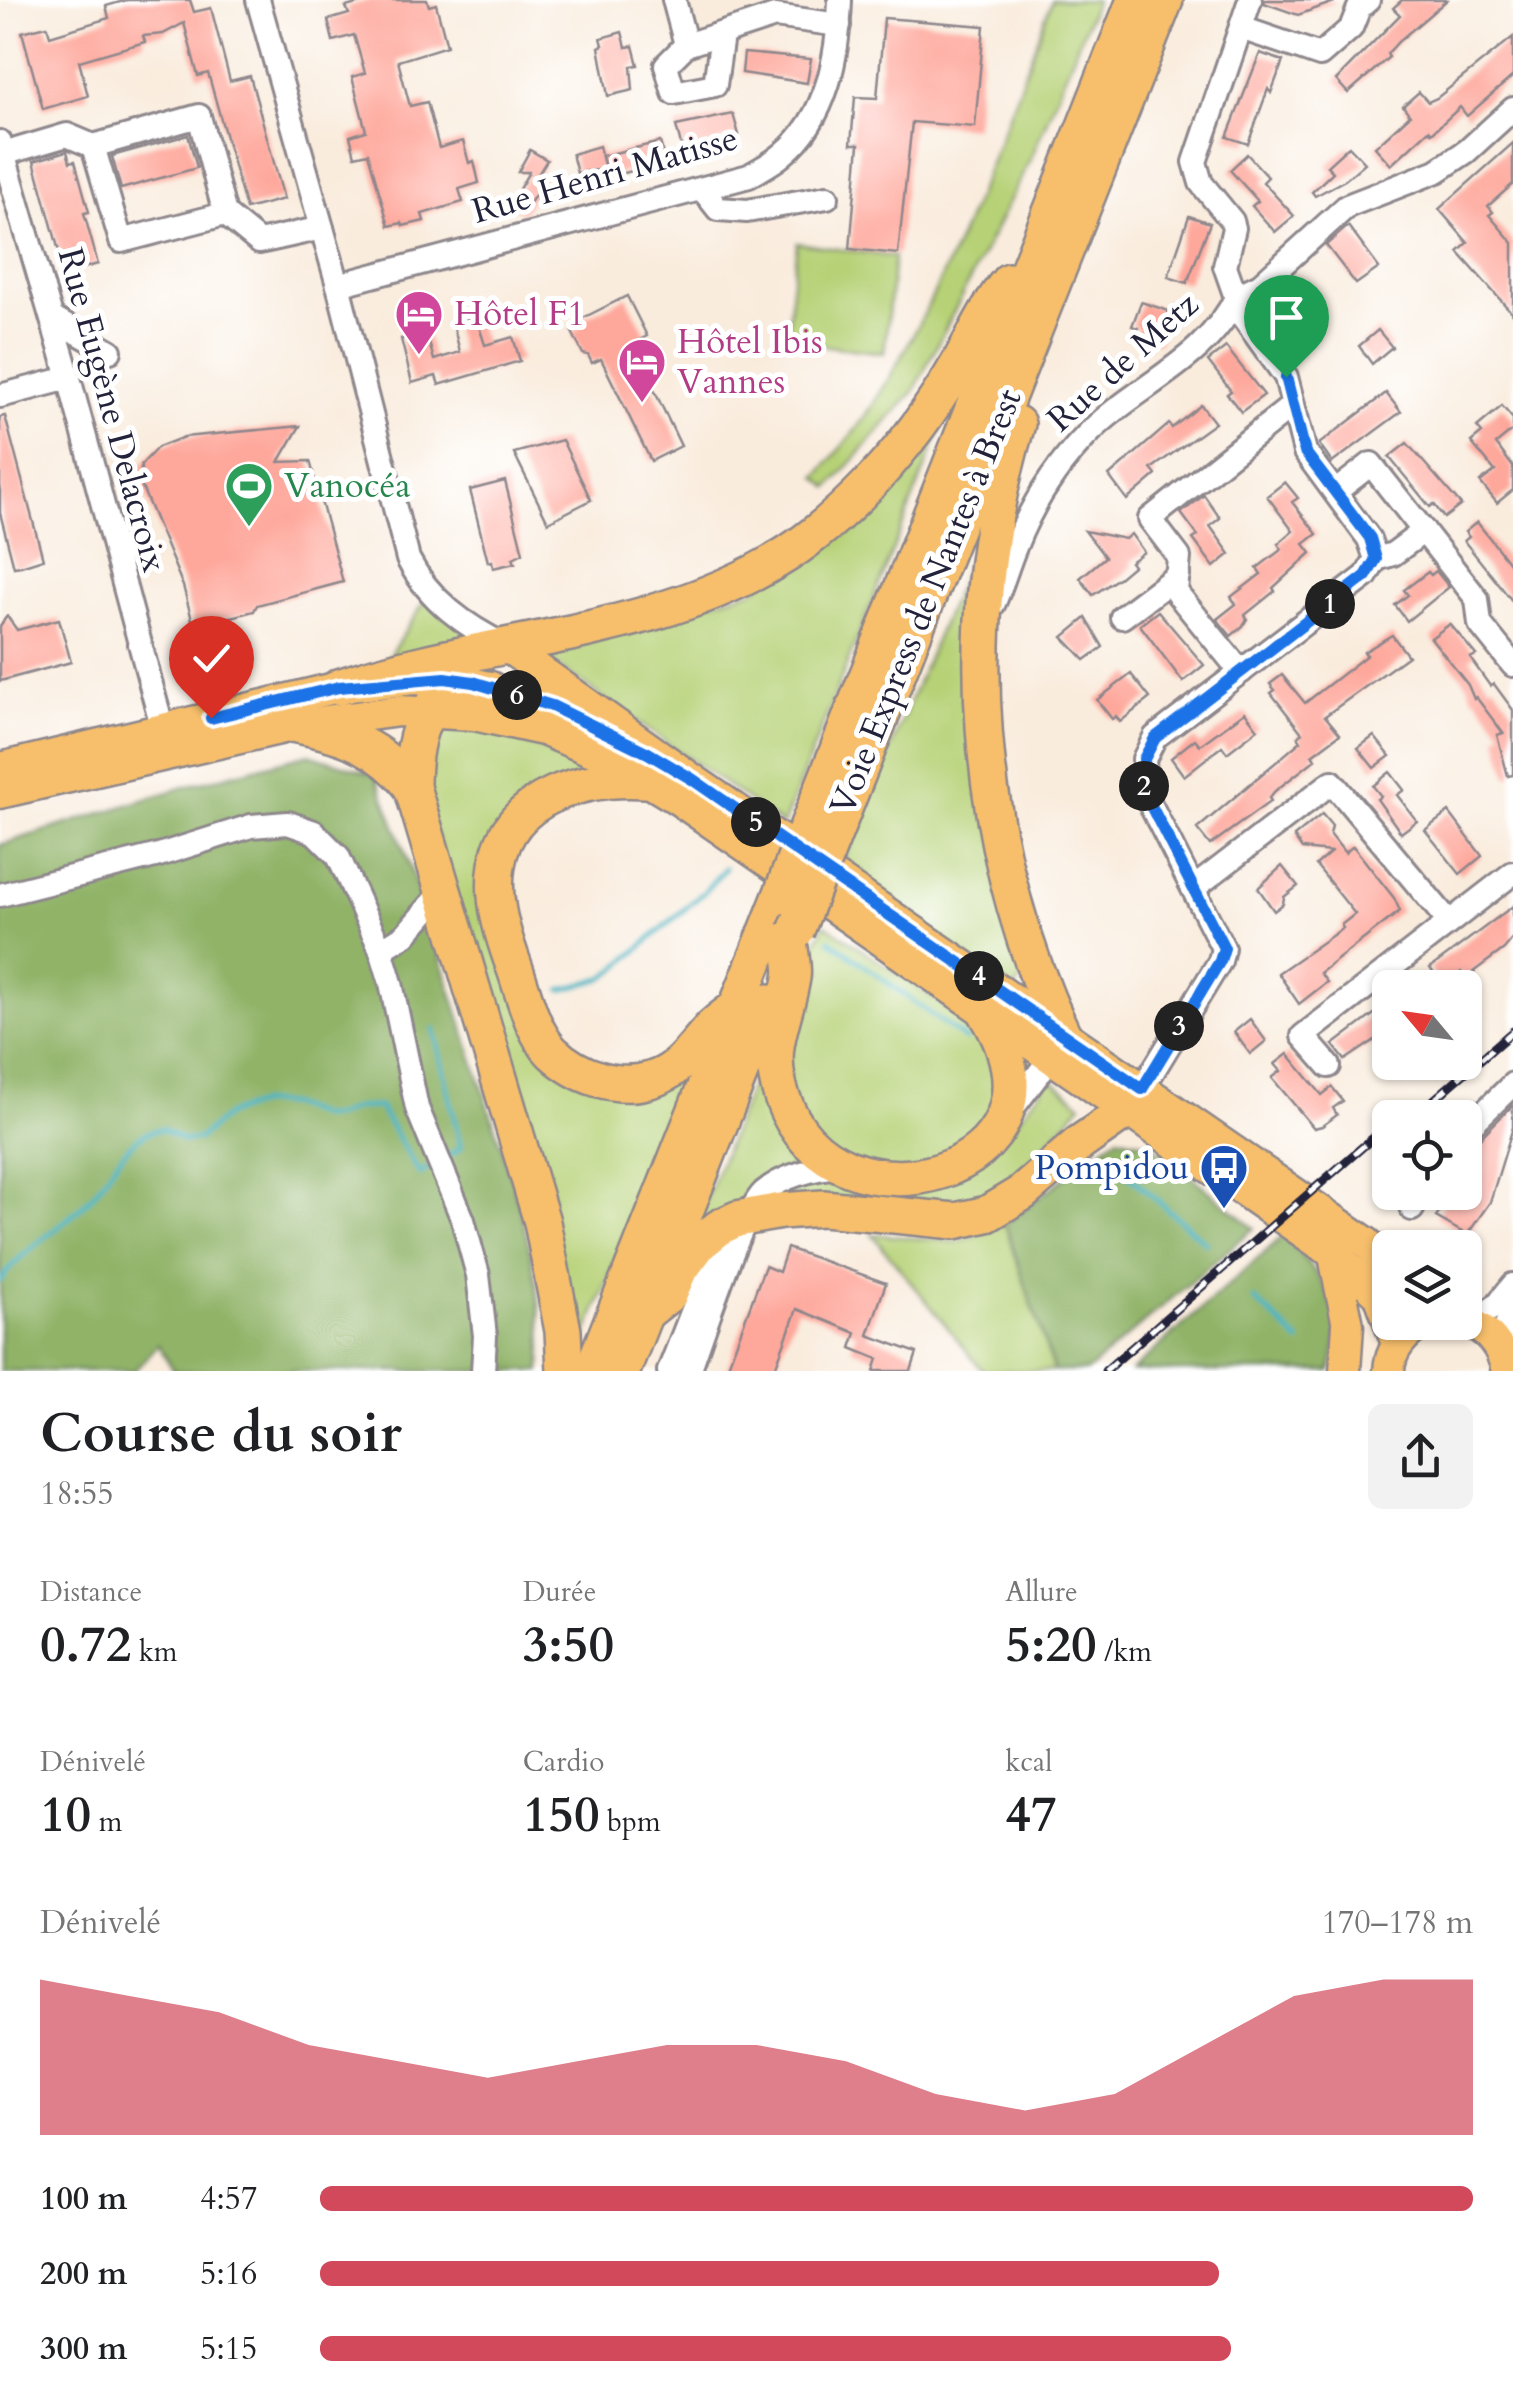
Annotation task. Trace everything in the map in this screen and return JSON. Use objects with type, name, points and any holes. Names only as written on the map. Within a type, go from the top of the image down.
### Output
[{"type":"highway","name":"Voie Express de Nantes à Brest","points":[[1050,252],[1135,0]]},
{"type":"highway","name":"Voie Express de Nantes à Brest","points":[[622,1371],[793,940],[815,846],[1050,252],[1165,0]]},
{"type":"highway","points":[[339,687],[380,673],[506,646],[693,598],[759,570],[818,532],[900,450],[958,366],[990,304],[1050,252],[1067,285],[1025,398],[1000,492],[991,547],[983,686],[992,809],[1021,932],[1059,1047]]},
{"type":"highway","points":[[489,688],[446,696],[429,711],[414,756],[412,787],[542,1222],[564,1331],[565,1371]]},
{"type":"highway","points":[[297,725],[329,731],[368,746],[392,764],[412,787]]},
{"type":"highway","points":[[647,780],[625,779],[568,788],[539,801],[508,833],[497,862],[496,891],[504,937],[530,1014],[550,1050],[584,1074],[614,1084],[649,1081],[678,1067],[712,1028],[736,1008]]},
{"type":"highway","name":"Voie Express de Nantes à Brest","points":[[592,1371],[780,896],[815,846]]},
{"type":"highway","points":[[793,940],[793,976],[776,1037],[774,1060],[782,1098],[798,1129],[844,1166],[885,1178],[920,1177],[959,1166],[977,1154],[1001,1124],[1010,1087],[1001,1037],[987,1014]]},
{"type":"highway","points":[[645,1313],[669,1294],[688,1256],[709,1235],[746,1222],[823,1208],[956,1222],[987,1214],[1022,1193],[1134,1100]]},
{"type":"main road","points":[[506,646],[1134,1100],[1333,1253],[1364,1284],[1384,1326],[1393,1358]]},
{"type":"main road","points":[[0,794],[339,687],[445,678],[527,698],[585,721],[692,779]]},
{"type":"main road","points":[[0,768],[399,711],[474,714],[543,730],[611,759],[647,780],[786,871],[987,1014],[1107,1065],[1134,1100],[1372,1248]]},
{"type":"main road","points":[[1333,1253],[1348,1325],[1345,1371]]},
{"type":"main road","points":[[1482,1330],[1505,1364]]},
{"type":"street","points":[[258,0],[338,284],[408,559],[417,576],[448,610],[506,646]]},
{"type":"street","points":[[674,0],[686,45]]},
{"type":"street","name":"Rue Henri Matisse","points":[[338,284],[749,176],[783,154],[819,108],[829,81],[840,0]]},
{"type":"street","points":[[1250,0],[1195,162],[1200,183],[1232,221],[1233,236],[1225,266],[1242,317],[1286,377],[1305,452],[1370,538],[1376,559]]},
{"type":"street","points":[[1241,28],[1320,55],[1351,28],[1359,8],[1368,0]]},
{"type":"street","points":[[722,35],[714,85],[674,93],[666,65],[686,45],[775,16],[839,25]]},
{"type":"street","name":"Rue de Metz","points":[[985,622],[1015,547],[1051,478],[1086,435],[1206,342],[1228,316],[1237,296],[1260,286],[1347,206],[1436,170],[1467,151],[1513,109]]},
{"type":"street","points":[[2,148],[66,135],[93,146],[198,116],[224,214],[259,242],[322,228]]},
{"type":"street","points":[[93,146],[121,241],[224,214]]},
{"type":"street","name":"Rue Eugène Delacroix","points":[[2,148],[166,742]]},
{"type":"street","points":[[703,190],[718,209],[747,211],[828,197]]},
{"type":"street","points":[[52,318],[110,350]]},
{"type":"street","points":[[0,396],[68,378]]},
{"type":"street","points":[[1240,672],[1176,592],[1180,557],[1150,518],[1293,405]]},
{"type":"street","points":[[1335,492],[1371,464],[1477,599],[1480,624],[1513,665]]},
{"type":"street","points":[[1134,1100],[1220,961],[1224,948],[1146,796],[1144,759],[1155,738],[1366,576],[1376,559],[1393,554],[1424,531]]},
{"type":"street","points":[[1122,617],[1178,575]]},
{"type":"street","points":[[1194,888],[1332,782],[1448,922]]},
{"type":"street","points":[[0,895],[159,855],[251,826],[288,823],[314,832],[338,856],[381,950],[391,982],[417,1108],[478,1275],[486,1336],[482,1371]]},
{"type":"street","points":[[1329,1066],[1304,1036],[1513,873]]},
{"type":"street","points":[[381,950],[405,935],[444,890]]},
{"type":"street","points":[[1001,1124],[1059,1047]]},
{"type":"street","points":[[1482,1114],[1513,1084]]},
{"type":"street","points":[[783,1180],[794,1162],[798,1129]]},
{"type":"street","points":[[688,1371],[746,1222],[761,1194],[783,1180],[844,1166]]},
{"type":"street","points":[[669,1371],[709,1269],[746,1222]]},
{"type":"street","points":[[1482,1314],[1496,1306],[1513,1285]]},
{"type":"street","points":[[1505,1364],[1513,1308]]},
{"type":"green space","points":[[1052,0],[1096,0],[1032,156],[914,391],[829,488],[817,477],[869,411],[924,314],[971,211]]},
{"type":"green space","points":[[797,243],[894,257],[884,353],[786,341]]},
{"type":"green space","points":[[958,386],[783,825],[537,651],[754,590]]},
{"type":"green space","points":[[983,526],[976,634],[1025,973],[1014,991],[841,866]]},
{"type":"green space","points":[[427,598],[476,638],[385,662]]},
{"type":"green space","points":[[435,726],[490,730],[609,772],[571,779],[488,878],[562,1071],[696,1061],[574,1365],[423,789]]},
{"type":"green space","points":[[309,754],[375,775],[390,813],[418,888],[524,1224],[539,1300],[541,1371],[174,1371],[158,1345],[134,1371],[0,1371],[0,845],[194,784]]},
{"type":"green space","points":[[825,924],[980,1030],[1011,1128],[1050,1078],[1082,1104],[1017,1176],[977,1201],[694,1229],[762,1057]]},
{"type":"green space","points":[[1118,1136],[1153,1145],[1254,1228],[1087,1371],[1054,1371],[1005,1224]]},
{"type":"green space","points":[[1005,1224],[1054,1371],[983,1371],[872,1234],[957,1242]]},
{"type":"green space","points":[[1282,1237],[1311,1267],[1332,1304],[1337,1331],[1331,1371],[1132,1371]]},
{"type":"building","points":[[127,0],[190,0],[194,12],[211,8],[230,81],[250,76],[284,199],[246,209],[208,73],[198,76],[184,23],[163,34],[143,36],[145,42],[79,61],[88,96],[43,109],[22,32],[47,26],[50,36],[109,18],[106,6]]},
{"type":"building","points":[[370,0],[427,0],[429,6],[436,4],[447,46],[398,61],[410,106],[427,102],[439,148],[463,141],[469,163],[474,161],[479,183],[459,189],[463,202],[422,214],[424,221],[403,226],[389,226],[368,153],[355,156],[350,136],[366,131],[352,77],[365,73],[354,35],[333,41],[328,20],[349,14],[346,7]]},
{"type":"building","points":[[1402,0],[1447,0],[1348,93],[1336,80],[1400,15],[1393,8]]},
{"type":"building","points":[[1334,2],[1298,15],[1264,3]]},
{"type":"building","points":[[884,18],[984,26],[975,127],[912,122],[898,254],[850,249],[859,144],[851,144],[855,97],[877,98]]},
{"type":"building","points":[[622,32],[626,47],[633,46],[638,65],[631,66],[633,90],[608,96],[599,47],[603,45],[601,38]]},
{"type":"building","points":[[1513,37],[1513,76],[1467,116],[1460,107],[1391,165],[1375,147],[1410,115],[1403,106],[1419,92],[1428,102],[1437,98]]},
{"type":"building","points":[[744,53],[811,59],[807,83],[742,73]]},
{"type":"building","points":[[1260,53],[1283,61],[1248,144],[1227,137]]},
{"type":"building","points":[[733,114],[739,135],[693,150],[692,146],[682,149],[676,126]]},
{"type":"building","points":[[188,135],[197,168],[121,189],[112,156]]},
{"type":"building","points":[[660,142],[666,163],[607,177],[602,156]]},
{"type":"building","points":[[1513,143],[1513,184],[1488,206],[1493,212],[1489,215],[1513,243],[1513,314],[1458,252],[1468,243],[1439,209]]},
{"type":"building","points":[[599,146],[605,169],[577,173],[572,154]]},
{"type":"building","points":[[1349,146],[1365,163],[1345,180],[1315,196],[1312,192],[1333,172],[1327,166]]},
{"type":"building","points":[[530,150],[547,160],[537,176],[545,181],[523,213],[509,206],[529,172],[518,172]]},
{"type":"building","points":[[67,151],[70,162],[75,161],[89,212],[84,213],[98,264],[65,273],[34,161]]},
{"type":"building","points":[[1247,154],[1268,177],[1263,182],[1294,216],[1275,232],[1252,206],[1258,201],[1230,170]]},
{"type":"building","points":[[1189,216],[1210,223],[1187,283],[1168,277]]},
{"type":"building","points":[[1348,226],[1379,268],[1356,284],[1326,245]]},
{"type":"building","name":"Hôtel Ibis Vannes","points":[[627,296],[647,336],[632,344],[681,446],[651,461],[601,359],[592,363],[572,332],[580,328],[577,321]]},
{"type":"building","points":[[1141,302],[1169,311],[1158,343],[1136,334],[1138,328],[1132,326]]},
{"type":"building","points":[[476,317],[485,345],[513,337],[520,361],[439,385],[436,376],[412,383],[401,339],[426,332],[434,360],[460,352],[453,324]]},
{"type":"building","points":[[1378,330],[1392,347],[1372,364],[1359,346]]},
{"type":"building","points":[[1226,347],[1264,395],[1241,412],[1227,394],[1231,391],[1208,361]]},
{"type":"building","points":[[1386,393],[1401,412],[1332,463],[1319,444]]},
{"type":"building","points":[[1201,405],[1215,423],[1151,469],[1156,475],[1127,500],[1109,476],[1169,424],[1172,428]]},
{"type":"building","points":[[1502,406],[1513,419],[1513,430],[1496,444],[1513,467],[1513,490],[1497,503],[1480,482],[1495,471],[1471,442],[1482,433],[1477,427]]},
{"type":"building","points":[[5,416],[43,559],[14,567],[0,513],[0,417]]},
{"type":"building","name":"Vanocéa","points":[[300,426],[279,462],[310,461],[343,582],[194,627],[183,586],[141,485],[141,465],[158,447],[184,437]]},
{"type":"building","points":[[562,440],[591,500],[548,522],[514,453]]},
{"type":"building","points":[[1407,443],[1461,505],[1444,518],[1434,504],[1430,507],[1389,457]]},
{"type":"building","points":[[505,481],[523,553],[513,558],[515,563],[493,568],[492,561],[488,562],[470,490]]},
{"type":"building","points":[[1285,482],[1298,498],[1292,502],[1317,534],[1304,544],[1311,553],[1273,588],[1275,591],[1245,615],[1242,627],[1231,636],[1217,619],[1236,604],[1231,597],[1261,574],[1257,568],[1282,549],[1278,544],[1293,531],[1267,496]]},
{"type":"building","points":[[1204,495],[1220,518],[1210,526],[1230,554],[1214,567],[1193,539],[1198,536],[1181,513]]},
{"type":"building","points":[[1477,522],[1513,568],[1513,602],[1464,541],[1469,537],[1465,532]]},
{"type":"building","points":[[1085,531],[1125,539],[1131,534],[1144,552],[1130,562],[1133,566],[1120,577],[1093,595],[1080,578],[1105,557]]},
{"type":"building","points":[[1436,571],[1449,587],[1407,621],[1395,605],[1408,595],[1404,590],[1428,572],[1431,575]]},
{"type":"building","points":[[1158,611],[1204,665],[1183,682],[1140,625]]},
{"type":"building","points":[[7,616],[17,630],[59,619],[71,662],[0,681],[0,626]]},
{"type":"building","points":[[1086,618],[1103,647],[1085,660],[1063,637]]},
{"type":"building","points":[[1450,624],[1476,655],[1470,658],[1490,686],[1494,684],[1513,710],[1513,775],[1508,776],[1497,735],[1503,733],[1431,638]]},
{"type":"building","points":[[1392,635],[1408,656],[1325,716],[1340,734],[1312,755],[1316,759],[1275,791],[1271,801],[1210,845],[1197,829],[1301,741],[1298,736],[1302,733],[1271,693],[1275,690],[1270,684],[1282,675],[1305,703],[1367,655],[1364,652]]},
{"type":"building","points":[[1131,674],[1150,698],[1120,722],[1116,716],[1112,719],[1097,700]]},
{"type":"building","points":[[1245,712],[1258,729],[1227,753],[1222,746],[1184,776],[1171,758],[1195,739],[1200,745]]},
{"type":"building","points":[[1374,736],[1390,756],[1374,768],[1358,748]]},
{"type":"building","points":[[1390,772],[1404,790],[1397,795],[1417,821],[1401,833],[1377,799],[1381,796],[1373,786]]},
{"type":"building","points":[[1449,812],[1482,856],[1460,874],[1425,830]]},
{"type":"building","points":[[1322,814],[1332,826],[1330,834],[1345,853],[1353,846],[1400,911],[1320,973],[1327,982],[1299,1004],[1278,973],[1343,928],[1341,925],[1355,914],[1316,865],[1331,852],[1302,849],[1294,837]]},
{"type":"building","points":[[1282,866],[1298,886],[1274,911],[1258,888]]},
{"type":"building","points":[[1513,906],[1513,938],[1504,949],[1476,970],[1430,968]]},
{"type":"building","points":[[1372,1016],[1372,1042],[1345,1060],[1333,1045]]},
{"type":"building","points":[[1250,1019],[1266,1041],[1250,1054],[1234,1032]]},
{"type":"building","points":[[1288,1054],[1322,1095],[1332,1087],[1343,1101],[1333,1108],[1337,1115],[1322,1126],[1314,1128],[1272,1078],[1281,1071],[1275,1064]]},
{"type":"building","points":[[1513,1105],[1513,1127],[1490,1202],[1470,1230],[1458,1230],[1436,1217],[1440,1210],[1482,1210],[1482,1136]]},
{"type":"building","points":[[787,1248],[886,1283],[868,1335],[917,1353],[911,1371],[874,1371],[878,1359],[851,1348],[856,1333],[797,1309],[774,1371],[726,1371],[765,1266],[779,1272]]},
{"type":"waterway","points":[[562,990],[603,978],[616,969],[704,892],[725,868]]},
{"type":"waterway","points":[[830,940],[966,1040]]},
{"type":"waterway","points":[[434,1029],[461,1148],[443,1159]]},
{"type":"waterway","points":[[0,1281],[91,1197],[133,1143],[153,1131],[162,1129],[184,1141],[198,1139],[228,1114],[262,1103],[288,1104],[321,1117],[334,1117],[355,1108],[379,1107],[420,1174],[434,1165]]},
{"type":"waterway","points":[[1107,1156],[1206,1243]]},
{"type":"waterway","points":[[1254,1299],[1300,1342]]},
{"type":"railway","points":[[1434,1100],[1513,1031]]},
{"type":"railway","points":[[1105,1371],[1372,1139]]},
{"type":"place","name":"Hôtel F1","points":[[419,356]]},
{"type":"place","name":"Hôtel Ibis Vannes","points":[[642,404]]},
{"type":"place","name":"Vanocéa","points":[[249,528]]},
{"type":"place","name":"Pompidou","points":[[1224,1210]]},
{"type":"route","points":[[211,718],[339,687],[414,679],[473,682],[552,706],[692,779],[1142,1089],[1220,961],[1224,948],[1146,796],[1144,759],[1155,738],[1366,576],[1376,559],[1370,538],[1305,452],[1286,377]]}]
